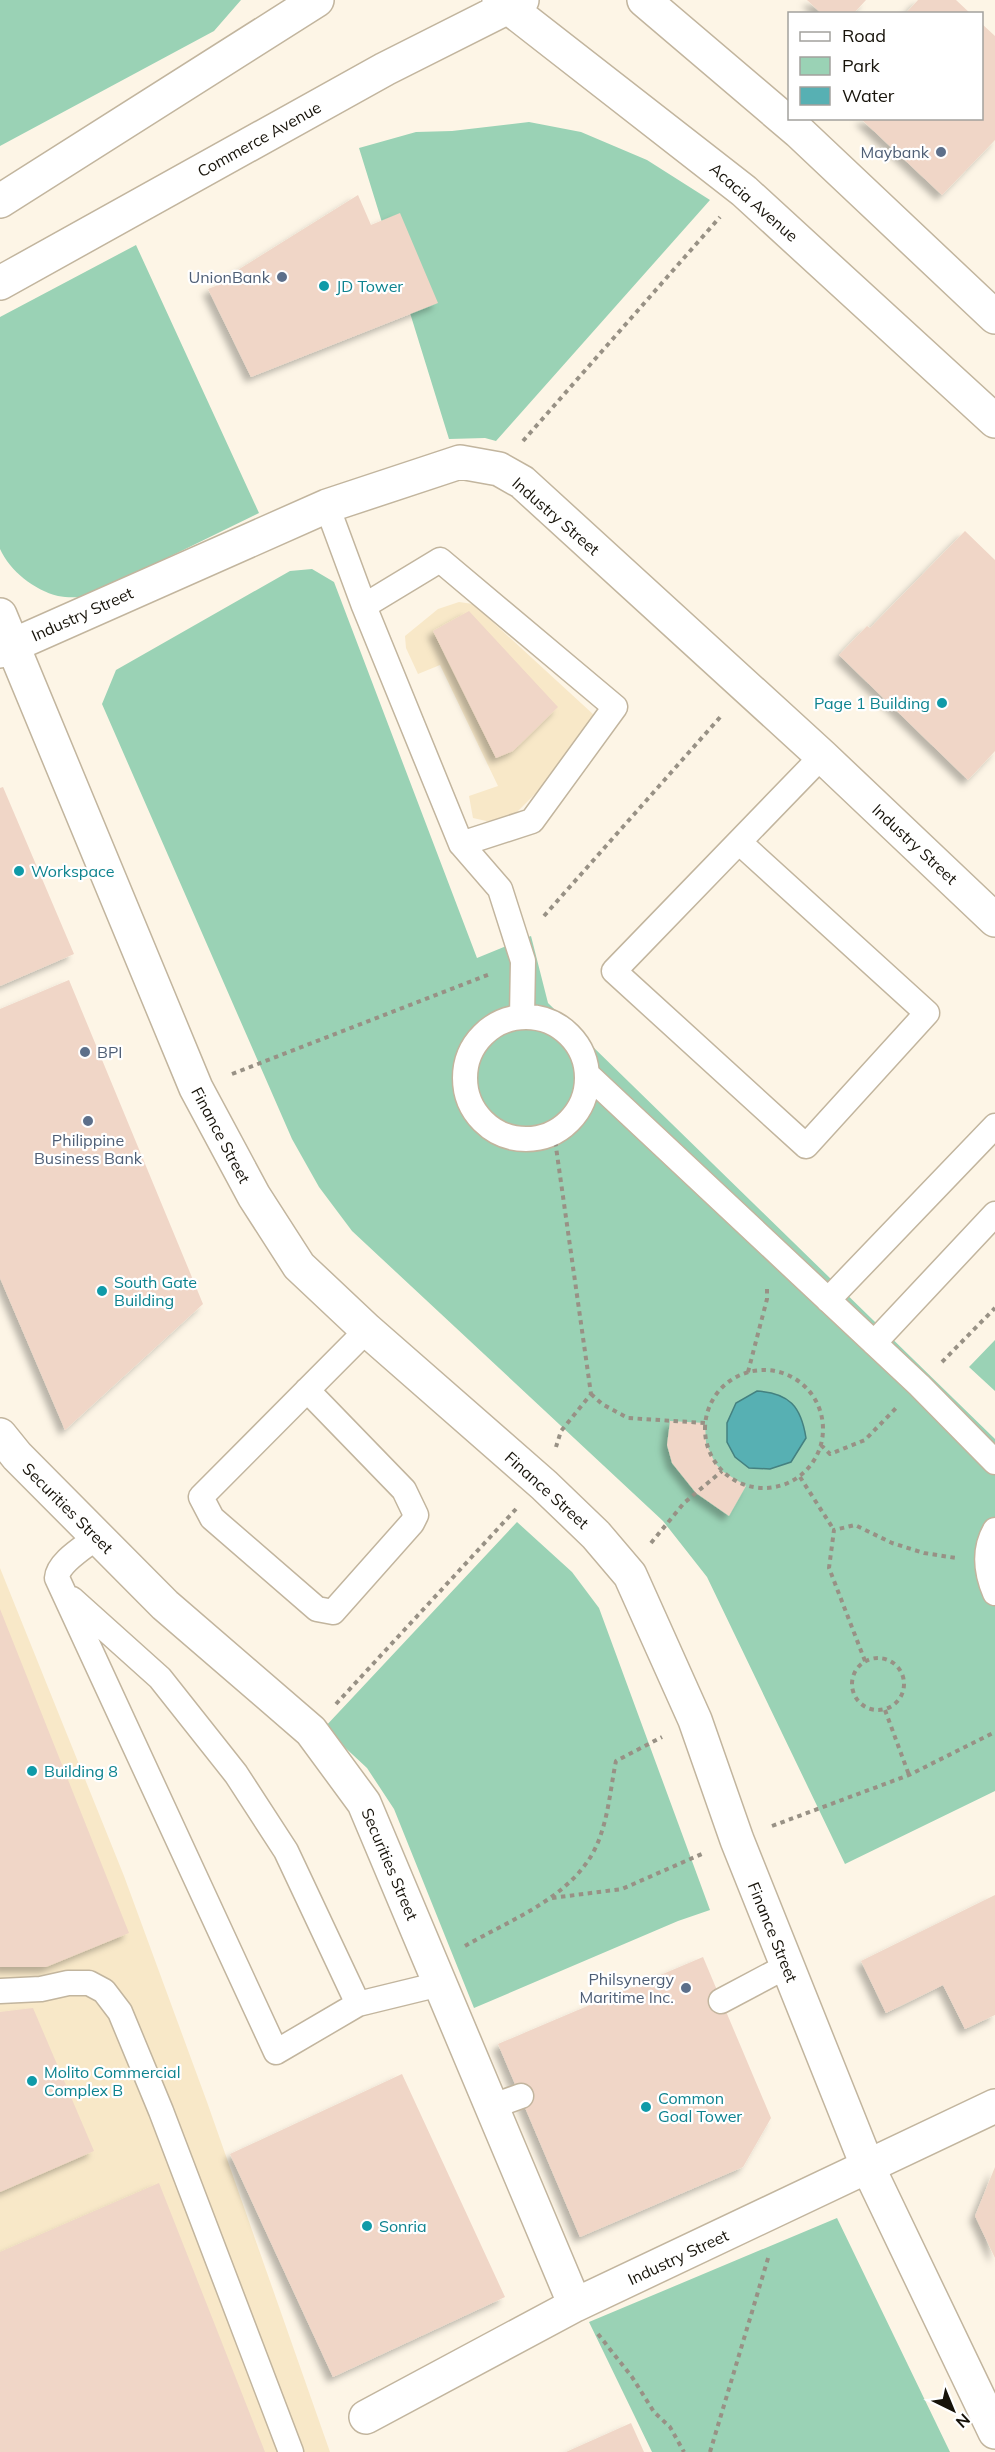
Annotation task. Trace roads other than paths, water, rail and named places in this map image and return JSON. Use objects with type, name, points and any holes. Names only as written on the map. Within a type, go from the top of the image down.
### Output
[{"type":"street","points":[[218,61],[260,16],[269,0]]},
{"type":"street","points":[[0,201],[317,0]]},
{"type":"street","points":[[644,0],[799,132],[995,317]]},
{"type":"street","name":"Acacia Avenue","points":[[510,3],[744,190],[995,421]]},
{"type":"street","name":"Commerce Avenue","points":[[0,283],[385,69],[510,3]]},
{"type":"street","name":"Industry Street","points":[[4,637],[327,506],[459,462],[499,469],[522,482],[822,756],[995,920]]},
{"type":"street","name":"Finance Street","points":[[4,637],[196,1088],[254,1196],[299,1266],[367,1330],[544,1485],[596,1535],[630,1575],[695,1720],[736,1840],[867,2165],[995,2432]]},
{"type":"street","name":"Securities Street","points":[[0,1435],[17,1456],[165,1605],[311,1731],[364,1803],[440,1984],[507,2101],[588,2298]]},
{"type":"street","name":"Industry Street","points":[[366,2417],[588,2298],[995,2106]]},
{"type":"lane","points":[[327,506],[364,606],[461,844],[501,889],[523,962],[522,1017]]},
{"type":"lane","points":[[364,606],[440,560],[615,707],[532,821],[461,844]]},
{"type":"lane","points":[[739,842],[927,1013],[806,1146],[614,971],[822,756]]},
{"type":"lane","points":[[522,1017],[543,1017],[562,1027],[577,1042],[585,1058],[587,1074],[584,1101],[571,1120],[554,1133],[535,1138],[513,1138],[496,1131],[481,1120],[464,1088],[471,1052],[483,1035],[501,1022],[522,1017]]},
{"type":"lane","points":[[587,1074],[874,1343],[995,1462]]},
{"type":"lane","points":[[828,1300],[995,1126]]},
{"type":"lane","points":[[874,1343],[995,1214]]},
{"type":"lane","points":[[307,1390],[404,1490],[416,1515],[412,1523],[333,1612],[317,1609],[212,1518],[201,1497],[307,1390],[367,1330]]},
{"type":"lane","points":[[995,1530],[986,1555],[988,1577],[995,1593]]},
{"type":"lane","points":[[97,1537],[57,1572],[57,1578],[276,2052],[358,2004],[440,1984]]},
{"type":"lane","points":[[63,1591],[160,1678],[236,1774],[286,1851],[358,2004]]},
{"type":"lane","points":[[721,2001],[787,1966]]},
{"type":"lane","points":[[0,1991],[41,1989],[68,1983],[89,1983],[104,1991],[120,2012],[161,2111],[291,2452]]},
{"type":"water","points":[[757,1391],[777,1395],[792,1403],[801,1417],[806,1438],[791,1462],[770,1469],[749,1468],[735,1457],[727,1442],[727,1423],[736,1403]]},
{"type":"place","name":"Maybank","points":[[941,152]]},
{"type":"place","name":"UnionBank","points":[[282,277]]},
{"type":"place","name":"JD Tower","points":[[324,286]]},
{"type":"place","name":"Page 1 Building","points":[[942,703]]},
{"type":"place","name":"Workspace","points":[[19,871]]},
{"type":"place","name":"BPI","points":[[85,1052]]},
{"type":"place","name":"Philippine Business Bank","points":[[88,1121]]},
{"type":"place","name":"South Gate Building","points":[[102,1291]]},
{"type":"place","name":"Building 8","points":[[32,1771]]},
{"type":"place","name":"Philsynergy Maritime Inc.","points":[[686,1988]]},
{"type":"place","name":"Molito Commercial Complex B","points":[[32,2081]]},
{"type":"place","name":"Common Goal Tower","points":[[646,2107]]},
{"type":"place","name":"Sonria","points":[[367,2226]]}]
